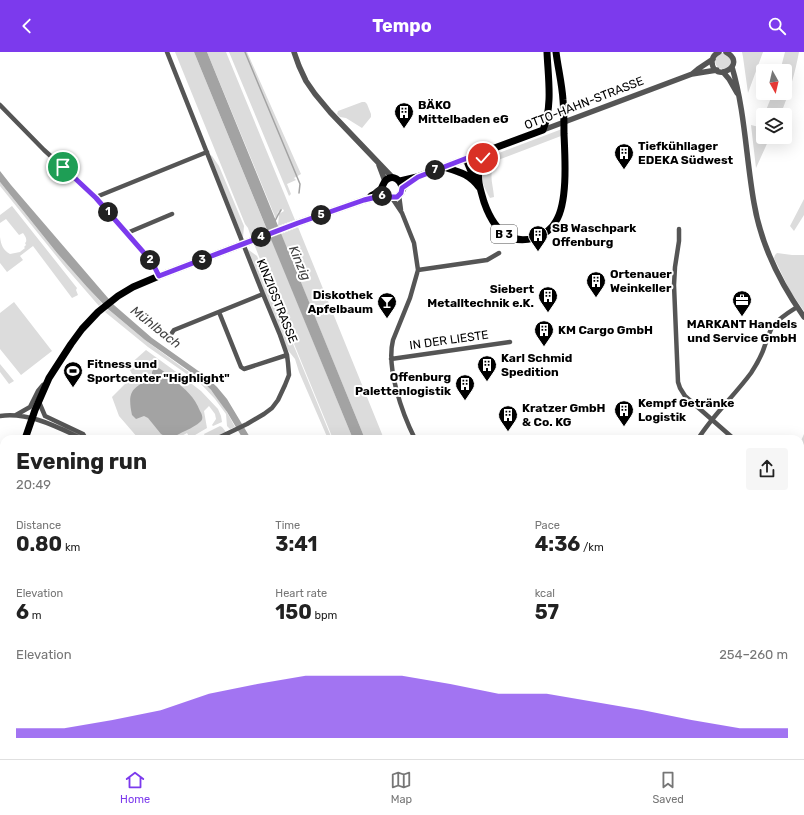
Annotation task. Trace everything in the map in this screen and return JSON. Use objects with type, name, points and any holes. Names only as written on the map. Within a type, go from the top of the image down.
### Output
[{"type":"main road","points":[[543,130],[548,117],[549,100],[547,52]]},
{"type":"main road","name":"B 3","points":[[466,158],[492,221],[502,233],[513,238],[530,239],[546,232],[556,221],[563,199],[565,156],[563,100],[556,52]]},
{"type":"main road","name":"OTTO-HAHN-STRASSE","points":[[27,435],[32,418],[49,378],[71,344],[82,329],[98,312],[118,296],[133,287],[298,223],[389,191],[390,178],[398,182],[418,177],[543,130]]},
{"type":"main road","name":"B 3","points":[[477,184],[481,162],[488,150]]},
{"type":"main road","points":[[444,167],[465,174],[477,184]]},
{"type":"main road","points":[[389,191],[401,193],[398,182]]},
{"type":"street","name":"KINZIGSTRASSE","points":[[167,52],[287,355],[289,375],[278,400],[272,408],[247,424],[224,435]]},
{"type":"street","points":[[294,52],[306,81],[315,94],[378,163],[398,182]]},
{"type":"street","points":[[718,52],[713,59],[713,64],[717,70],[727,72],[732,67]]},
{"type":"street","points":[[729,53],[733,60],[732,67],[736,80],[754,204],[764,244],[780,279],[804,317]]},
{"type":"street","name":"OTTO-HAHN-STRASSE","points":[[692,74],[713,59]]},
{"type":"street","name":"OTTO-HAHN-STRASSE","points":[[543,130],[692,74],[717,70]]},
{"type":"street","points":[[723,72],[732,84],[739,99]]},
{"type":"street","points":[[0,105],[44,150],[96,198],[152,262],[159,276]]},
{"type":"street","points":[[96,198],[207,152]]},
{"type":"street","points":[[378,163],[389,191],[402,213],[414,243],[418,270],[410,298],[391,348],[392,372],[406,420],[412,435]]},
{"type":"street","points":[[127,233],[172,214]]},
{"type":"street","points":[[679,230],[674,286],[678,382],[685,396],[729,435]]},
{"type":"street","points":[[418,270],[487,260],[499,253]]},
{"type":"street","points":[[169,337],[174,330],[263,294]]},
{"type":"street","points":[[701,435],[711,419],[736,392],[757,364],[773,325],[797,307]]},
{"type":"street","points":[[219,312],[241,367],[244,369],[287,355]]},
{"type":"street","name":"IN DER LIESTE","points":[[391,359],[510,342]]},
{"type":"street","points":[[16,415],[30,407],[38,391],[49,378]]},
{"type":"street","points":[[39,402],[45,416],[83,435]]},
{"type":"street","points":[[0,416],[16,415],[32,418],[75,435]]},
{"type":"shaded area","points":[[175,52],[194,52],[267,230],[251,237]]},
{"type":"shaded area","points":[[194,52],[207,52],[363,435],[351,435]]},
{"type":"shaded area","points":[[207,52],[226,52],[295,220],[278,226],[279,214],[284,211],[283,209],[278,212],[276,219]]},
{"type":"shaded area","points":[[229,52],[247,52],[301,174],[294,178],[296,180],[287,184],[291,194],[289,196]]},
{"type":"shaded area","points":[[742,52],[763,52],[759,64],[756,64],[756,71],[748,93]]},
{"type":"shaded area","points":[[785,52],[799,52],[792,82],[792,64],[782,64]]},
{"type":"shaded area","points":[[723,53],[729,55],[731,61],[729,67],[723,69],[717,67],[715,61],[717,55]]},
{"type":"shaded area","points":[[770,100],[786,100],[783,108],[767,108]]},
{"type":"shaded area","points":[[362,102],[367,104],[371,117],[362,128],[337,114],[338,111]]},
{"type":"shaded area","points":[[751,125],[756,126],[756,144],[767,144],[756,168]]},
{"type":"shaded area","points":[[562,129],[561,136],[498,160],[492,174],[494,197],[490,198],[482,178],[483,168],[488,157]]},
{"type":"shaded area","points":[[210,155],[219,166],[244,226],[243,238]]},
{"type":"shaded area","points":[[0,171],[114,305],[152,338],[204,375],[217,387],[227,399],[249,435],[241,435],[227,412],[211,390],[199,378],[145,340],[108,309],[57,253],[0,182]]},
{"type":"shaded area","points":[[0,182],[57,253],[102,303],[99,306],[66,268],[0,186]]},
{"type":"shaded area","points":[[804,199],[804,215],[794,231],[790,226]]},
{"type":"shaded area","points":[[12,206],[77,288],[76,290],[78,295],[72,298],[33,246],[20,256],[23,260],[7,272],[0,263],[0,237],[3,247],[10,254],[20,252],[26,245],[26,238],[23,233],[19,235],[6,219],[0,223],[0,215]]},
{"type":"shaded area","points":[[298,227],[382,435],[363,435],[281,234]]},
{"type":"shaded area","points":[[271,238],[351,435],[331,435],[254,244]]},
{"type":"shaded area","points":[[246,248],[257,256],[330,435],[326,435],[299,372],[295,359],[287,349]]},
{"type":"shaded area","points":[[777,253],[804,255],[804,311],[790,291],[774,258]]},
{"type":"shaded area","points":[[14,302],[52,351],[21,375],[0,349],[0,313]]},
{"type":"shaded area","points":[[108,309],[145,340],[205,384],[218,398],[235,427],[230,429],[227,426],[226,414],[201,384],[148,347],[105,312]]},
{"type":"shaded area","points":[[146,350],[201,391],[218,409],[222,422],[213,426],[212,425],[216,419],[215,414],[209,406],[204,411],[207,428],[195,435],[188,435],[187,433],[183,435],[135,435],[119,416],[112,397],[133,376],[128,366]]},
{"type":"shaded area","points":[[0,364],[14,381],[9,384],[0,372]]},
{"type":"shaded area","points":[[157,367],[166,373],[189,394],[195,401],[202,416],[201,421],[178,435],[163,435],[148,418],[144,416],[136,419],[132,415],[130,400],[131,395],[136,388],[152,378],[154,368]]},
{"type":"shaded area","points":[[220,426],[226,432],[220,435],[204,434]]},
{"type":"waterway","points":[[245,52],[300,184],[299,193]]},
{"type":"waterway","points":[[275,221],[281,210]]},
{"type":"place","name":"BÄKO Mittelbaden eG","points":[[404,129]]},
{"type":"place","name":"Tiefkühllager EDEKA Südwest","points":[[624,170]]},
{"type":"place","name":"SB Waschpark Offenburg","points":[[538,252]]},
{"type":"place","name":"Ortenauer Weinkeller","points":[[596,298]]},
{"type":"place","name":"Siebert Metalltechnik e.K.","points":[[548,313]]},
{"type":"place","name":"MARKANT Handels und Service GmbH","points":[[742,317]]},
{"type":"place","name":"Diskothek Apfelbaum","points":[[387,319]]},
{"type":"place","name":"KM Cargo GmbH","points":[[544,347]]},
{"type":"place","name":"Karl Schmid Spedition","points":[[487,382]]},
{"type":"place","name":"Fitness und Sportcenter \"Highlight\"","points":[[73,388]]},
{"type":"place","name":"Offenburg Palettenlogistik","points":[[465,401]]},
{"type":"place","name":"Kempf Getränke Logistik","points":[[624,427]]},
{"type":"place","name":"Kratzer GmbH & Co. KG","points":[[508,432]]},
{"type":"route","points":[[63,167],[96,198],[152,262],[159,276],[298,223],[364,200],[385,195],[394,198],[397,197],[401,193],[402,188],[418,177],[488,150],[483,158]]},
{"type":"water label","name":"Kinzig","points":[[300,263]]},
{"type":"water label","name":"Mühlbach","points":[[156,327]]}]
